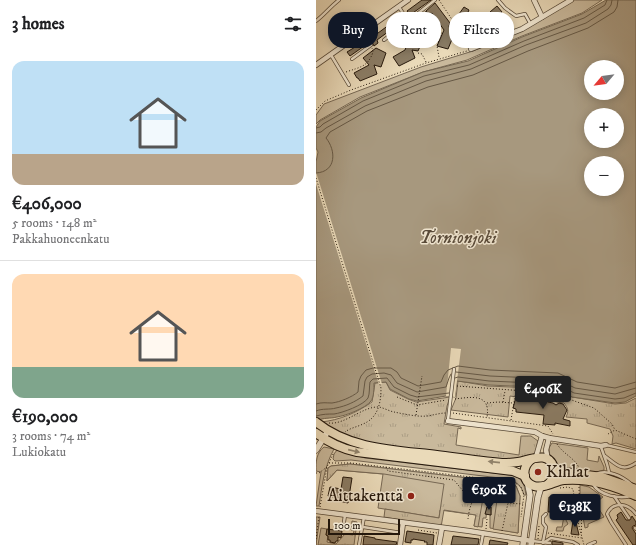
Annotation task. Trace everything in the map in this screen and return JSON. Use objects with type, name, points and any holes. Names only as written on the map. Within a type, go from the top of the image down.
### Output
[{"type":"highway","points":[[321,430],[353,442],[407,452],[502,463],[544,458],[548,460],[554,468],[564,472],[593,478],[613,480],[636,492]]},
{"type":"highway","points":[[321,430],[339,447],[357,452],[513,472],[535,486],[544,486],[565,480],[593,478]]},
{"type":"highway","points":[[526,479],[524,470],[526,465],[534,458]]},
{"type":"highway","points":[[544,486],[553,478],[554,468]]},
{"type":"street","points":[[378,22],[408,0]]},
{"type":"street","points":[[534,0],[542,17]]},
{"type":"street","points":[[471,49],[522,29],[571,0]]},
{"type":"street","points":[[318,63],[341,48]]},
{"type":"street","points":[[448,421],[535,432],[549,438],[601,446],[606,445]]},
{"type":"street","points":[[316,450],[321,430]]},
{"type":"street","points":[[534,458],[542,436]]},
{"type":"street","points":[[548,460],[546,450],[549,438]]},
{"type":"street","points":[[524,542],[530,495],[526,479]]},
{"type":"street","points":[[318,511],[442,528],[485,531],[532,543],[538,497],[544,486]]},
{"type":"street","points":[[400,545],[403,523]]},
{"type":"street","points":[[440,545],[442,528]]},
{"type":"lane","points":[[316,21],[328,8],[339,0]]},
{"type":"lane","points":[[419,12],[435,0]]},
{"type":"lane","points":[[498,0],[505,8],[516,16],[525,14],[530,24]]},
{"type":"lane","points":[[399,7],[402,12]]},
{"type":"lane","points":[[352,59],[368,48]]},
{"type":"lane","points":[[331,55],[349,85]]},
{"type":"lane","points":[[448,421],[454,370]]},
{"type":"lane","points":[[606,445],[636,452]]},
{"type":"lane","points":[[601,446],[609,473]]},
{"type":"lane","points":[[605,456],[623,468],[629,467],[636,463]]},
{"type":"lane","points":[[600,472],[609,473],[625,478],[636,492],[624,498],[599,491],[593,478],[600,472]]},
{"type":"lane","points":[[613,496],[628,518]]},
{"type":"lane","points":[[626,545],[607,514],[620,505],[627,506],[636,514]]},
{"type":"lane","points":[[344,522],[345,514]]},
{"type":"lane","points":[[544,544],[546,527],[543,520],[546,514]]},
{"type":"lane","points":[[359,545],[364,517]]},
{"type":"lane","points":[[363,527],[402,532]]},
{"type":"lane","points":[[481,545],[485,531]]},
{"type":"lane","points":[[544,544],[552,538],[573,542],[578,545]]},
{"type":"lane","points":[[588,545],[595,542]]},
{"type":"lane","points":[[532,543],[550,543]]},
{"type":"path","points":[[316,110],[324,102],[426,63],[471,49],[440,0]]},
{"type":"path","points":[[423,9],[441,32],[437,46],[440,58]]},
{"type":"path","points":[[342,73],[364,66],[373,52],[372,48]]},
{"type":"path","points":[[418,53],[422,54],[426,63]]},
{"type":"path","points":[[316,178],[380,385],[380,407],[372,418],[367,422],[348,430],[342,435]]},
{"type":"path","points":[[416,415],[422,376]]},
{"type":"path","points":[[452,386],[552,393],[594,408],[612,424],[616,430],[636,439]]},
{"type":"path","points":[[503,402],[505,390]]},
{"type":"path","points":[[511,421],[516,391]]},
{"type":"path","points":[[397,397],[417,405],[474,398],[482,400],[486,403],[514,403]]},
{"type":"path","points":[[486,403],[488,407],[487,417]]},
{"type":"path","points":[[321,430],[334,423],[372,408],[380,407]]},
{"type":"path","points":[[608,434],[616,430]]},
{"type":"path","points":[[316,539],[318,511],[327,467],[335,450]]},
{"type":"path","points":[[329,463],[351,463],[514,482],[521,487],[524,495],[521,517]]},
{"type":"path","points":[[316,473],[319,474],[327,467]]},
{"type":"path","points":[[386,467],[388,471],[454,480],[472,502]]},
{"type":"path","points":[[579,483],[579,502],[583,522],[581,536]]},
{"type":"path","points":[[573,489],[575,509],[584,545]]},
{"type":"path","points":[[468,519],[472,502],[475,497],[486,490],[503,491],[508,502],[501,532]]},
{"type":"path","points":[[508,502],[523,504]]},
{"type":"path","points":[[485,531],[487,519]]},
{"type":"path","points":[[416,529],[441,534]]},
{"type":"path","points":[[533,530],[582,538]]},
{"type":"green space","points":[[574,0],[602,0],[582,13],[514,39],[514,33]]},
{"type":"green space","points":[[480,48],[494,48],[467,60],[423,72],[360,97],[320,120],[316,124],[316,115],[324,104],[421,67]]},
{"type":"green space","points":[[458,381],[488,386],[557,389],[572,397],[615,404],[626,403],[636,398],[636,449],[616,443],[612,444],[613,436],[610,429],[587,423],[587,419],[566,417],[568,410],[564,403],[551,399],[551,394],[547,393],[546,401],[510,396],[508,417],[451,410],[456,398]]},
{"type":"green space","points":[[386,382],[390,390],[416,402],[450,397],[444,424],[461,427],[461,429],[458,428],[456,445],[519,455],[521,436],[531,436],[538,441],[536,451],[533,455],[511,460],[407,449],[344,436],[321,422],[341,418],[366,406],[372,402],[375,383]]},
{"type":"green space","points":[[552,443],[588,448],[587,460],[598,462],[599,456],[604,470],[592,473],[558,468],[550,458],[549,448]]},
{"type":"green space","points":[[324,447],[334,449],[322,484],[319,506],[316,506],[321,472],[316,471],[316,461],[319,452]]},
{"type":"green space","points":[[337,450],[365,458],[510,475],[520,479],[526,495],[524,495],[518,484],[508,479],[351,460],[335,461],[333,459]]},
{"type":"green space","points":[[350,464],[510,483],[516,486],[520,496],[518,533],[490,528],[491,507],[487,507],[486,518],[483,518],[482,527],[474,526],[476,515],[440,510],[439,518],[378,508],[383,474],[337,470],[327,481],[328,468],[331,466]]},
{"type":"green space","points":[[350,464],[510,483],[516,486],[520,496],[518,533],[493,529],[497,500],[483,498],[478,527],[474,526],[476,515],[444,510],[441,527],[384,517],[385,509],[439,518],[444,484],[384,474],[337,470],[327,481],[328,468],[331,466]]},
{"type":"green space","points":[[580,485],[589,487],[603,497],[595,503],[604,517],[588,524],[588,527],[585,528],[580,501]]},
{"type":"green space","points":[[564,516],[568,524],[564,527],[563,531],[556,531],[557,527],[562,527]]},
{"type":"green space","points":[[316,517],[320,517],[316,545]]},
{"type":"green space","points":[[352,521],[357,522],[354,545],[318,545],[321,528],[327,529],[327,542],[336,544],[345,534],[353,535],[354,531],[351,530]]},
{"type":"water","name":"Tornionjoki","points":[[606,0],[636,0],[636,396],[625,402],[615,403],[572,397],[557,388],[489,385],[457,381],[455,397],[446,396],[417,401],[409,399],[390,389],[386,382],[374,383],[374,392],[371,401],[360,409],[334,418],[316,421],[316,162],[318,152],[316,148],[316,127],[320,121],[361,98],[423,72],[468,61],[497,48],[514,48],[514,41],[582,14]]},
{"type":"pier","points":[[316,172],[382,384],[379,385],[316,184]]},
{"type":"pier","points":[[451,348],[461,349],[455,397],[446,396]]},
{"type":"building","points":[[422,0],[431,0],[414,12],[407,11]]},
{"type":"building","points":[[435,3],[449,22],[448,49],[441,47],[441,37],[444,30],[441,26],[441,12],[426,11]]},
{"type":"building","points":[[497,6],[502,12],[490,12]]},
{"type":"building","points":[[464,7],[469,10],[468,12],[460,12]]},
{"type":"building","points":[[386,27],[386,33],[378,39],[378,33]]},
{"type":"building","points":[[354,48],[361,48],[350,56],[347,52]]},
{"type":"building","points":[[376,48],[386,53],[381,67],[374,65],[377,74],[360,81],[354,73],[369,65],[363,58]]},
{"type":"building","points":[[406,48],[419,48],[418,51],[412,50],[415,58],[399,66],[393,57],[405,50]]},
{"type":"building","points":[[516,397],[548,401],[556,405],[559,403],[563,404],[567,410],[563,419],[570,421],[570,426],[555,423],[555,425],[543,424],[544,415],[516,412],[516,409],[513,408]]},
{"type":"building","points":[[343,477],[352,478],[348,503],[339,501],[339,498],[328,496],[330,487],[341,489]]},
{"type":"building","points":[[572,496],[574,511],[548,512],[549,497]]},
{"type":"building","points":[[487,507],[491,507],[491,515],[485,514]]},
{"type":"building","points":[[621,512],[626,520],[630,520],[632,516],[636,522],[636,525],[632,528],[636,534],[636,545],[633,545],[616,520],[618,518],[617,515]]},
{"type":"building","points":[[574,514],[579,535],[571,534]]},
{"type":"building","points":[[327,529],[342,531],[341,538],[338,537],[338,541],[335,543],[330,542],[330,540],[328,540],[328,536],[326,535]]},
{"type":"building","points":[[407,531],[434,535],[433,545],[427,545],[427,542],[424,542],[425,541],[413,539],[411,540],[411,543],[405,542]]},
{"type":"building","points":[[364,536],[397,542],[396,545],[363,545]]},
{"type":"building","points":[[453,536],[479,539],[478,545],[451,545]]},
{"type":"building","points":[[490,540],[508,543],[507,545],[489,545]]},
{"type":"building","points":[[552,541],[563,543],[563,545],[552,545]]},
{"type":"place","name":"Kihlat","points":[[538,472]]},
{"type":"place","name":"Aittakenttä","points":[[411,496]]}]
